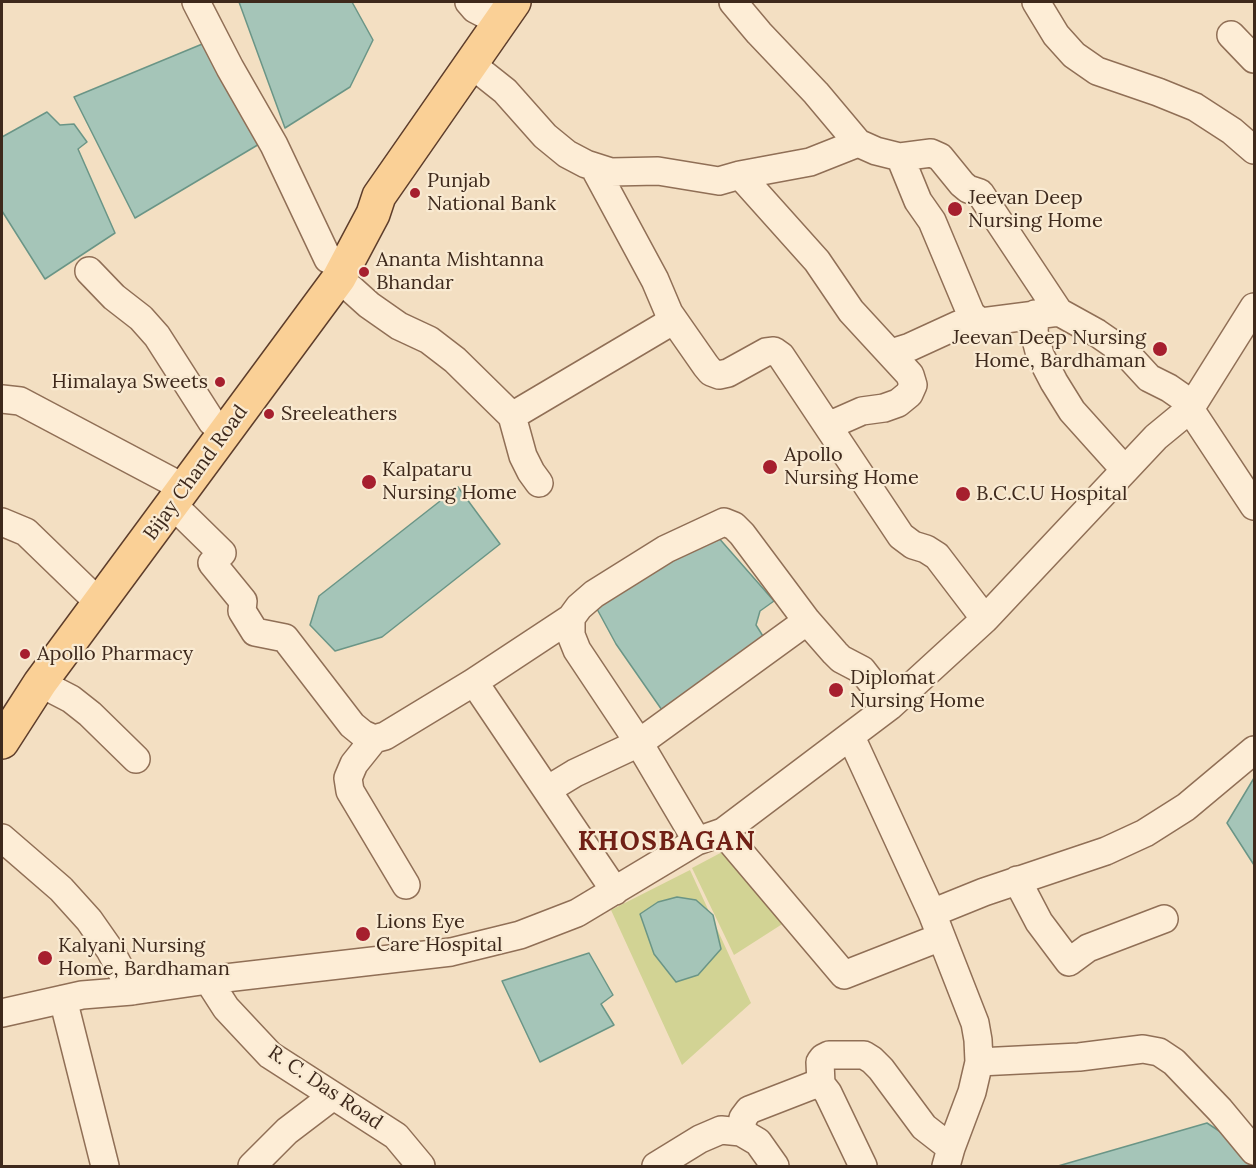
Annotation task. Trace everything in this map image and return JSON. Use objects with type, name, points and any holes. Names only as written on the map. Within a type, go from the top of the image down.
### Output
[{"type":"main road","name":"Bijay Chand Road","points":[[2,742],[40,683],[172,493],[373,214],[379,196],[507,12]]},
{"type":"main road","name":"Bijay Chand Road","points":[[2,715],[88,592],[172,493],[212,422],[333,269]]},
{"type":"street","points":[[196,2],[274,145],[333,269],[369,305],[399,326],[429,340],[455,360],[512,416],[523,456],[540,483]]},
{"type":"street","points":[[469,2],[475,9],[507,12]]},
{"type":"street","points":[[733,2],[858,143],[876,151],[900,157],[931,153],[940,157],[962,184],[980,194],[1047,313]]},
{"type":"street","points":[[1036,2],[1056,35],[1074,55],[1097,71],[1195,107],[1232,131],[1254,150]]},
{"type":"street","points":[[1231,35],[1254,59]]},
{"type":"street","points":[[471,64],[505,91],[545,136],[567,154],[594,167],[611,172],[658,171],[719,181],[810,162],[858,143]]},
{"type":"street","points":[[900,157],[918,201],[932,221],[971,314],[981,323]]},
{"type":"street","points":[[594,167],[655,280],[669,313],[711,372],[718,375],[728,373],[766,352],[774,351],[781,356],[901,536],[913,545],[937,556],[985,619]]},
{"type":"street","points":[[740,175],[817,261],[851,310],[910,375],[913,385],[909,393],[898,403],[884,408],[862,411],[828,426]]},
{"type":"street","points":[[88,271],[114,297],[141,318],[157,336],[212,422]]},
{"type":"street","points":[[2,1013],[82,995],[132,991],[451,951],[520,935],[577,913],[698,841],[723,832],[890,706],[985,619],[1156,437],[1191,407],[1254,307]]},
{"type":"street","points":[[512,416],[664,326],[669,320],[669,313]]},
{"type":"street","points":[[1047,313],[1034,332],[1040,355],[1072,411],[1125,470]]},
{"type":"street","points":[[891,353],[958,325],[1047,313],[1097,333],[1126,353],[1149,378],[1169,387],[1191,407],[1254,506]]},
{"type":"street","points":[[2,399],[20,401],[172,493],[222,553],[212,563],[243,601],[242,611],[255,632],[285,638],[352,725],[374,739]]},
{"type":"street","points":[[2,522],[26,532],[88,592]]},
{"type":"street","points":[[406,885],[350,792],[348,778],[354,764],[374,739],[386,736],[474,682],[571,618],[579,607],[594,594],[666,549],[724,522],[734,526],[742,534],[807,621],[841,659],[862,670],[890,706]]},
{"type":"street","points":[[571,618],[571,634],[577,650],[639,743],[698,841]]},
{"type":"street","points":[[547,790],[575,773],[639,743],[807,621]]},
{"type":"street","points":[[474,682],[615,891]]},
{"type":"street","points":[[40,683],[70,699],[83,709],[136,759]]},
{"type":"street","points":[[851,737],[937,925],[975,1023],[979,1062],[972,1092],[949,1157]]},
{"type":"street","points":[[723,832],[844,975],[1017,880],[1106,851],[1145,832],[1186,807],[1254,750]]},
{"type":"street","points":[[2,838],[61,890],[89,920],[110,950],[132,991]]},
{"type":"street","points":[[1017,880],[1039,921],[1069,962],[1088,948],[1164,919]]},
{"type":"street","name":"R. C. Das Road","points":[[208,980],[226,1008],[270,1055],[396,1136],[421,1167]]},
{"type":"street","points":[[63,999],[105,1167]]},
{"type":"street","points":[[979,1062],[1079,1057],[1143,1049],[1159,1052],[1174,1062],[1220,1110],[1254,1152]]},
{"type":"street","points":[[863,1167],[828,1093],[821,1084],[820,1062],[829,1055],[864,1055],[872,1060],[949,1157]]},
{"type":"street","points":[[741,1132],[743,1118],[749,1110],[821,1084]]},
{"type":"street","points":[[252,1167],[287,1131],[333,1096]]},
{"type":"street","points":[[656,1167],[700,1139],[721,1130],[741,1132],[758,1142],[775,1167]]},
{"type":"green space","points":[[726,850],[787,921],[734,955],[692,868]]},
{"type":"green space","points":[[690,870],[751,1003],[682,1065],[611,910]]},
{"type":"shaded area","points":[[239,2],[352,2],[373,40],[350,87],[285,128]]},
{"type":"shaded area","points":[[212,40],[266,140],[135,218],[74,97]]},
{"type":"shaded area","points":[[47,112],[60,125],[74,124],[87,142],[78,149],[115,233],[45,279],[2,211],[2,137]]},
{"type":"shaded area","points":[[458,487],[500,544],[382,637],[335,651],[310,625],[319,596]]},
{"type":"shaded area","points":[[717,536],[774,601],[760,611],[756,625],[766,641],[664,713],[616,644],[597,609],[630,581]]},
{"type":"shaded area","points":[[1254,778],[1254,865],[1227,823]]},
{"type":"shaded area","points":[[677,897],[696,900],[713,915],[721,949],[698,975],[676,982],[654,954],[640,914],[658,902]]},
{"type":"shaded area","points":[[589,953],[613,995],[601,1004],[614,1025],[540,1062],[502,981]]},
{"type":"shaded area","points":[[1207,1123],[1245,1148],[1254,1166],[1058,1166]]},
{"type":"place","name":"Punjab National Bank","points":[[415,193]]},
{"type":"place","name":"Jeevan Deep Nursing Home","points":[[955,209]]},
{"type":"place","name":"Ananta Mishtanna Bhandar","points":[[364,272]]},
{"type":"place","name":"Jeevan Deep Nursing Home, Bardhaman","points":[[1160,349]]},
{"type":"place","name":"Himalaya Sweets","points":[[220,382]]},
{"type":"place","name":"Sreeleathers","points":[[269,414]]},
{"type":"place","name":"Apollo Nursing Home","points":[[770,467]]},
{"type":"place","name":"Kalpataru Nursing Home","points":[[369,482]]},
{"type":"place","name":"B.C.C.U Hospital","points":[[963,494]]},
{"type":"place","name":"Apollo Pharmacy","points":[[25,654]]},
{"type":"place","name":"Diplomat Nursing Home","points":[[836,690]]},
{"type":"place","name":"Lions Eye Care Hospital","points":[[363,934]]},
{"type":"place","name":"Kalyani Nursing Home, Bardhaman","points":[[45,958]]},
{"type":"district","name":"KHOSBAGAN","points":[[667,843]]}]
